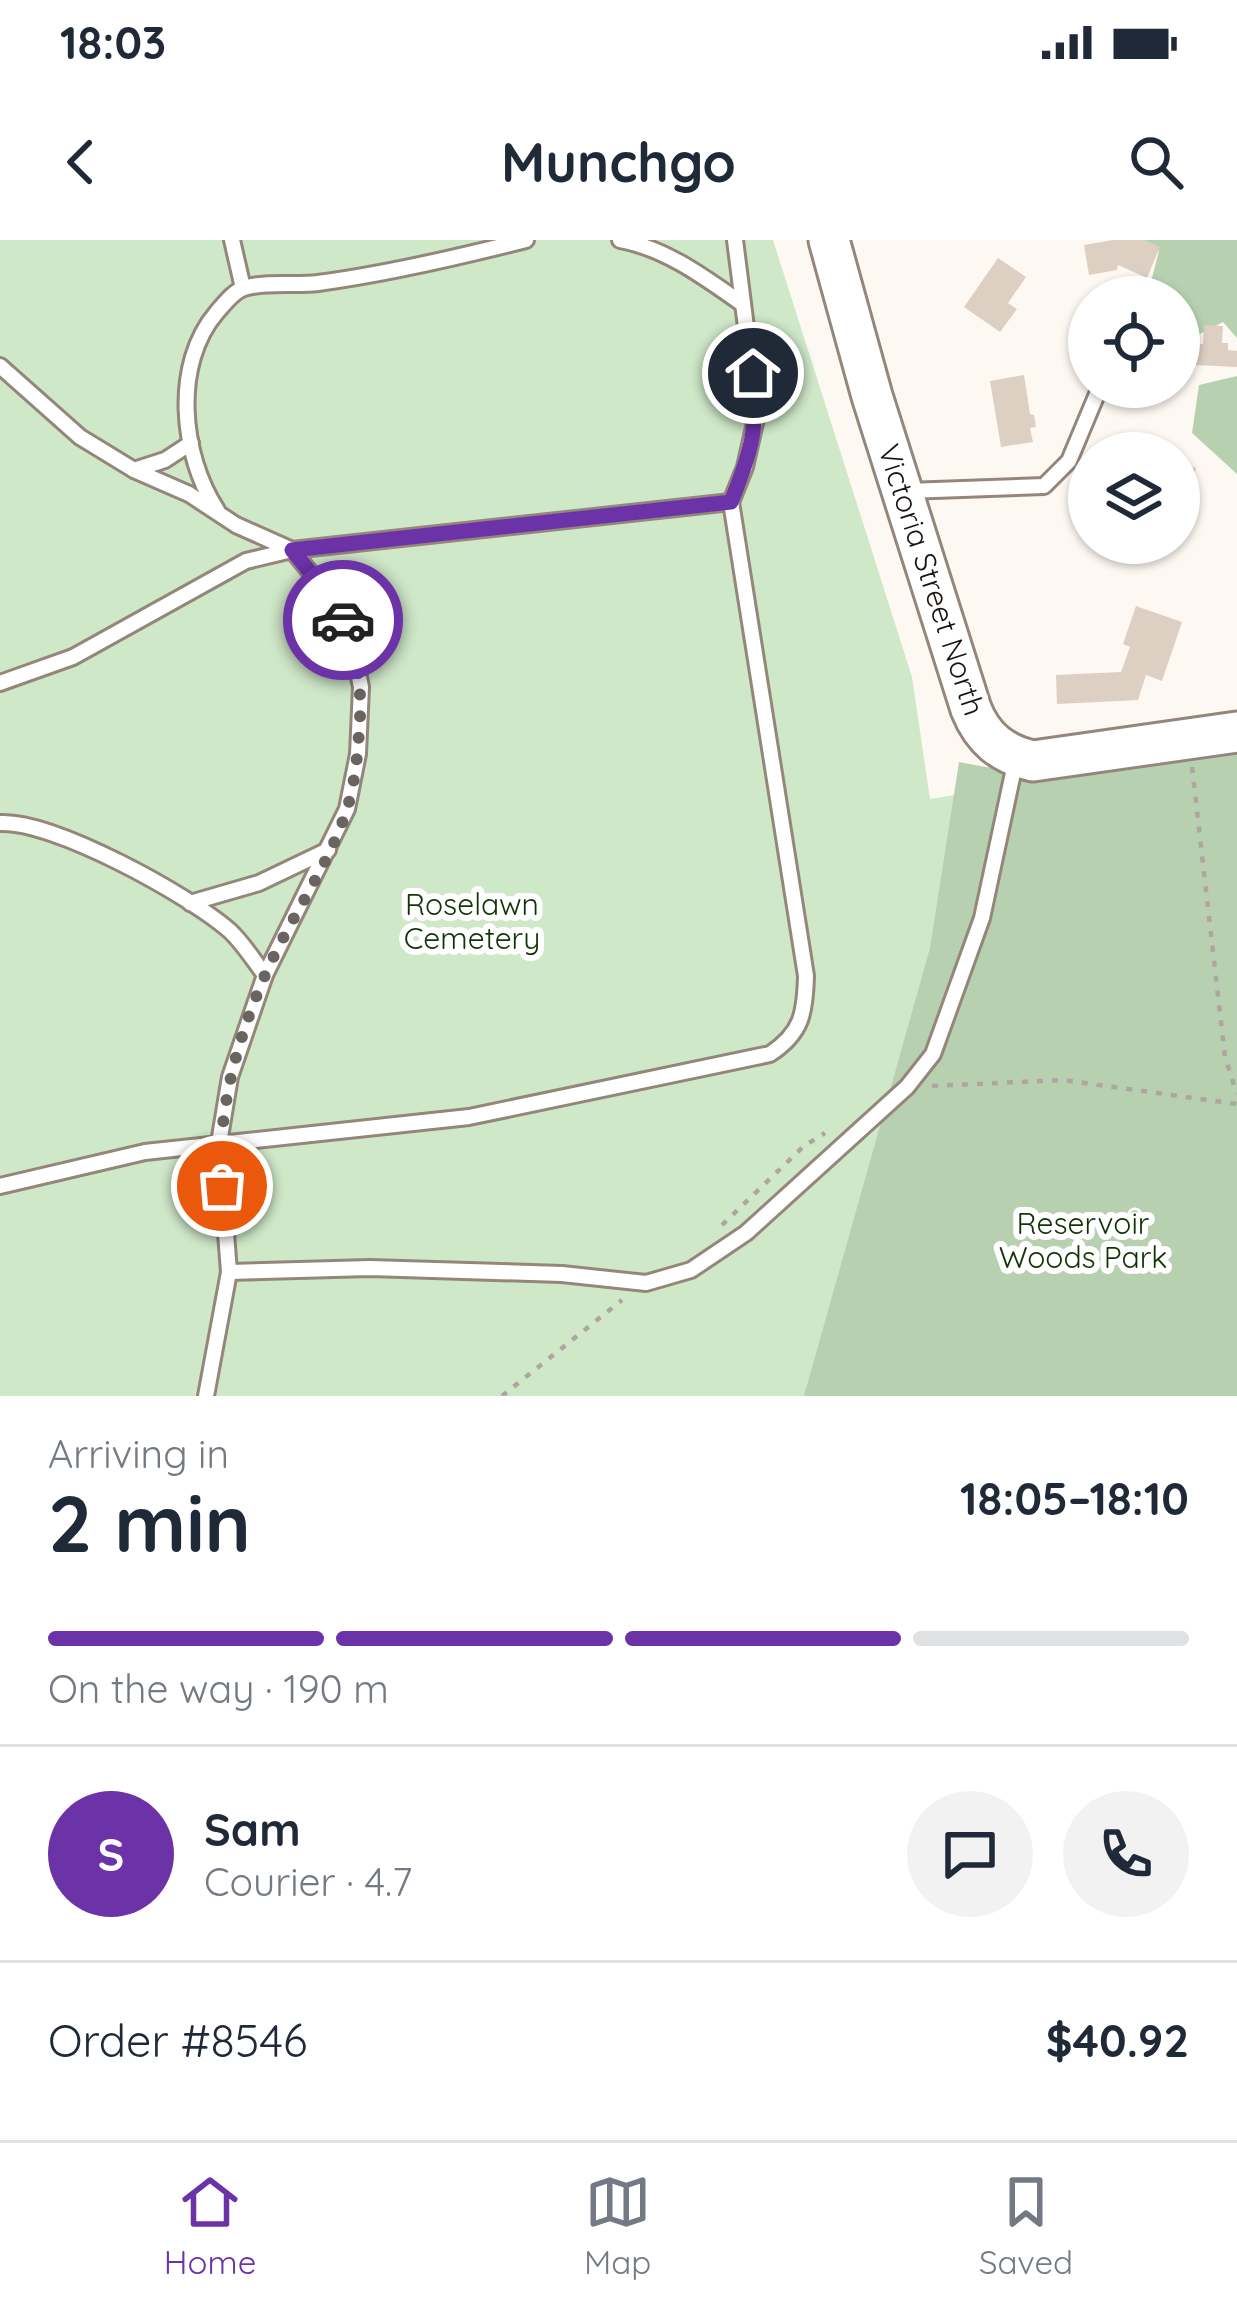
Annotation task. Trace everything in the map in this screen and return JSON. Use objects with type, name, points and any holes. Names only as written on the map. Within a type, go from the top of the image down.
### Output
[{"type":"street","name":"Victoria Street North","points":[[829,240],[902,491],[978,725],[1001,750],[1016,757]]},
{"type":"street","points":[[1016,757],[1051,760],[1237,732]]},
{"type":"lane","points":[[232,240],[243,288]]},
{"type":"lane","points":[[220,514],[206,493],[191,443],[187,386],[200,332],[243,288],[318,283],[526,240]]},
{"type":"lane","points":[[620,240],[644,244],[741,302]]},
{"type":"lane","points":[[0,1186],[145,1152],[469,1118],[770,1054],[792,1040],[806,1014],[806,976],[731,502],[758,414],[735,240]]},
{"type":"lane","points":[[0,366],[80,437],[134,470],[292,550],[331,598],[350,634],[361,687],[358,754],[347,809],[265,975],[230,1078],[219,1143],[229,1272],[206,1396]]},
{"type":"lane","points":[[902,491],[1044,486],[1069,461],[1091,408]]},
{"type":"lane","points":[[134,470],[165,460],[191,443]]},
{"type":"lane","points":[[0,683],[74,658],[246,560],[292,550],[731,502]]},
{"type":"lane","points":[[229,1272],[370,1268],[562,1274],[646,1283],[691,1270],[746,1233],[907,1087],[933,1054],[982,918],[1016,757]]},
{"type":"lane","points":[[0,823],[15,822],[59,834],[190,903],[232,932],[265,975]]},
{"type":"lane","points":[[190,903],[259,883],[328,850]]},
{"type":"path","points":[[1191,758],[1225,1057],[1237,1094]]},
{"type":"path","points":[[907,1087],[1063,1081],[1237,1105]]},
{"type":"path","points":[[718,1229],[804,1146],[824,1134]]},
{"type":"path","points":[[502,1396],[646,1283]]},
{"type":"green space","name":"Roselawn Cemetery","points":[[0,240],[773,240],[912,677],[930,799],[1237,750],[1237,1396],[0,1396]]},
{"type":"green space","points":[[1143,240],[1237,240],[1237,338],[1223,322],[1200,334],[1200,276],[1152,276],[1159,251]]},
{"type":"green space","points":[[1237,376],[1237,474],[1200,440],[1200,432],[1192,432],[1196,408],[1200,408],[1200,385]]},
{"type":"green space","name":"Reservoir Woods Park","points":[[1237,755],[1237,1396],[804,1396],[930,948],[959,762],[1056,780]]},
{"type":"building","points":[[1144,240],[1160,247],[1148,276],[1118,265],[1117,270],[1089,275],[1084,245]]},
{"type":"building","points":[[998,258],[1026,277],[1008,303],[1017,309],[1000,332],[964,307]]},
{"type":"building","points":[[1204,325],[1223,326],[1222,343],[1237,351],[1237,367],[1200,365]]},
{"type":"building","points":[[1024,375],[1036,427],[1030,428],[1033,442],[1001,447],[990,381]]},
{"type":"building","points":[[1136,606],[1182,622],[1162,681],[1146,675],[1138,700],[1057,704],[1056,675],[1121,672],[1130,647],[1123,644]]},
{"type":"way so far","points":[[222,1186],[219,1143],[230,1078],[265,975],[347,809],[358,754],[361,687],[343,620]]},
{"type":"route","points":[[343,620],[292,550],[731,502],[758,414],[753,373]]}]
